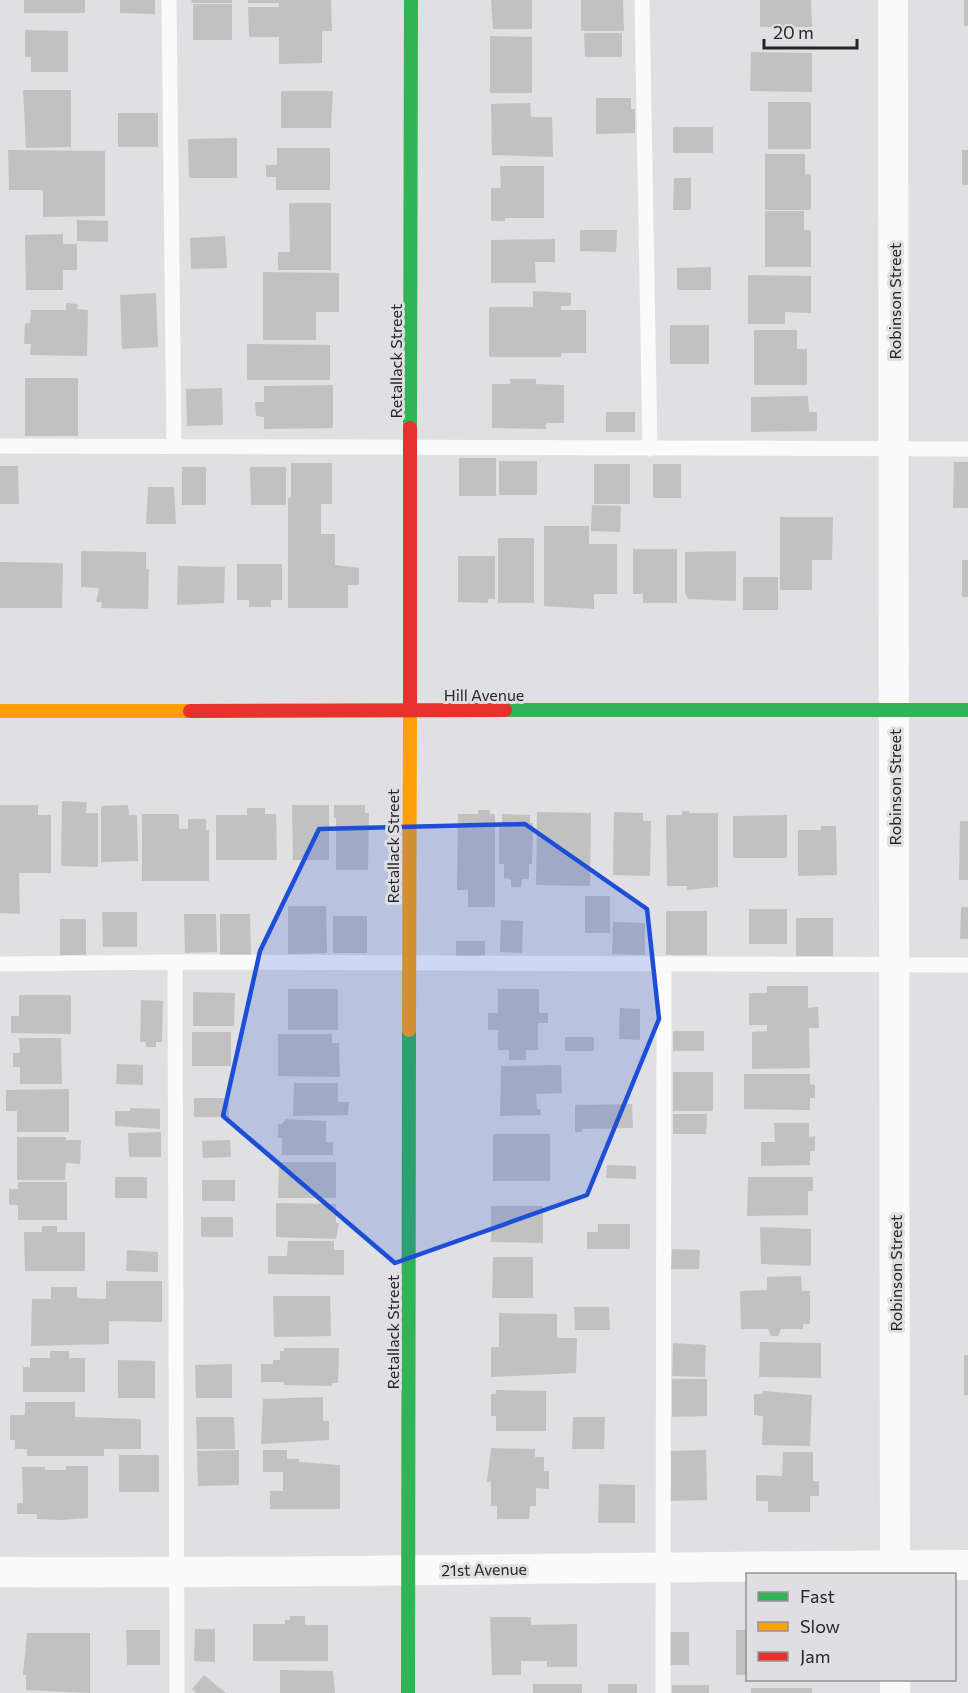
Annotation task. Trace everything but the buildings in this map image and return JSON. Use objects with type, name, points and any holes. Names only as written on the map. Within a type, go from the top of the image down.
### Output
[{"type":"street","name":"Retallack Street","points":[[408,1693],[411,0]]},
{"type":"street","name":"Robinson Street","points":[[893,0],[895,1570]]},
{"type":"street","name":"Hill Avenue","points":[[0,711],[968,710]]},
{"type":"street","name":"21st Avenue","points":[[0,1572],[177,1573],[663,1566],[895,1570],[968,1565]]},
{"type":"lane","points":[[169,0],[174,447]]},
{"type":"lane","points":[[642,0],[650,449]]},
{"type":"lane","points":[[0,446],[968,449]]},
{"type":"lane","points":[[0,964],[175,962],[664,966],[968,965]]},
{"type":"lane","points":[[175,962],[177,1693]]},
{"type":"lane","points":[[663,1693],[664,966]]},
{"type":"highlighted area","points":[[525,824],[647,909],[659,1019],[587,1195],[395,1263],[223,1116],[260,951],[319,829]]},
{"type":"traffic: fast","points":[[410,428],[411,0]]},
{"type":"traffic: fast","points":[[505,710],[968,710]]},
{"type":"traffic: fast","points":[[408,1693],[409,1030]]},
{"type":"traffic: slow","points":[[409,1030],[410,705]]},
{"type":"traffic: slow","points":[[0,711],[190,711]]},
{"type":"traffic: jam","points":[[410,428],[410,705]]},
{"type":"traffic: jam","points":[[190,711],[505,710]]}]
